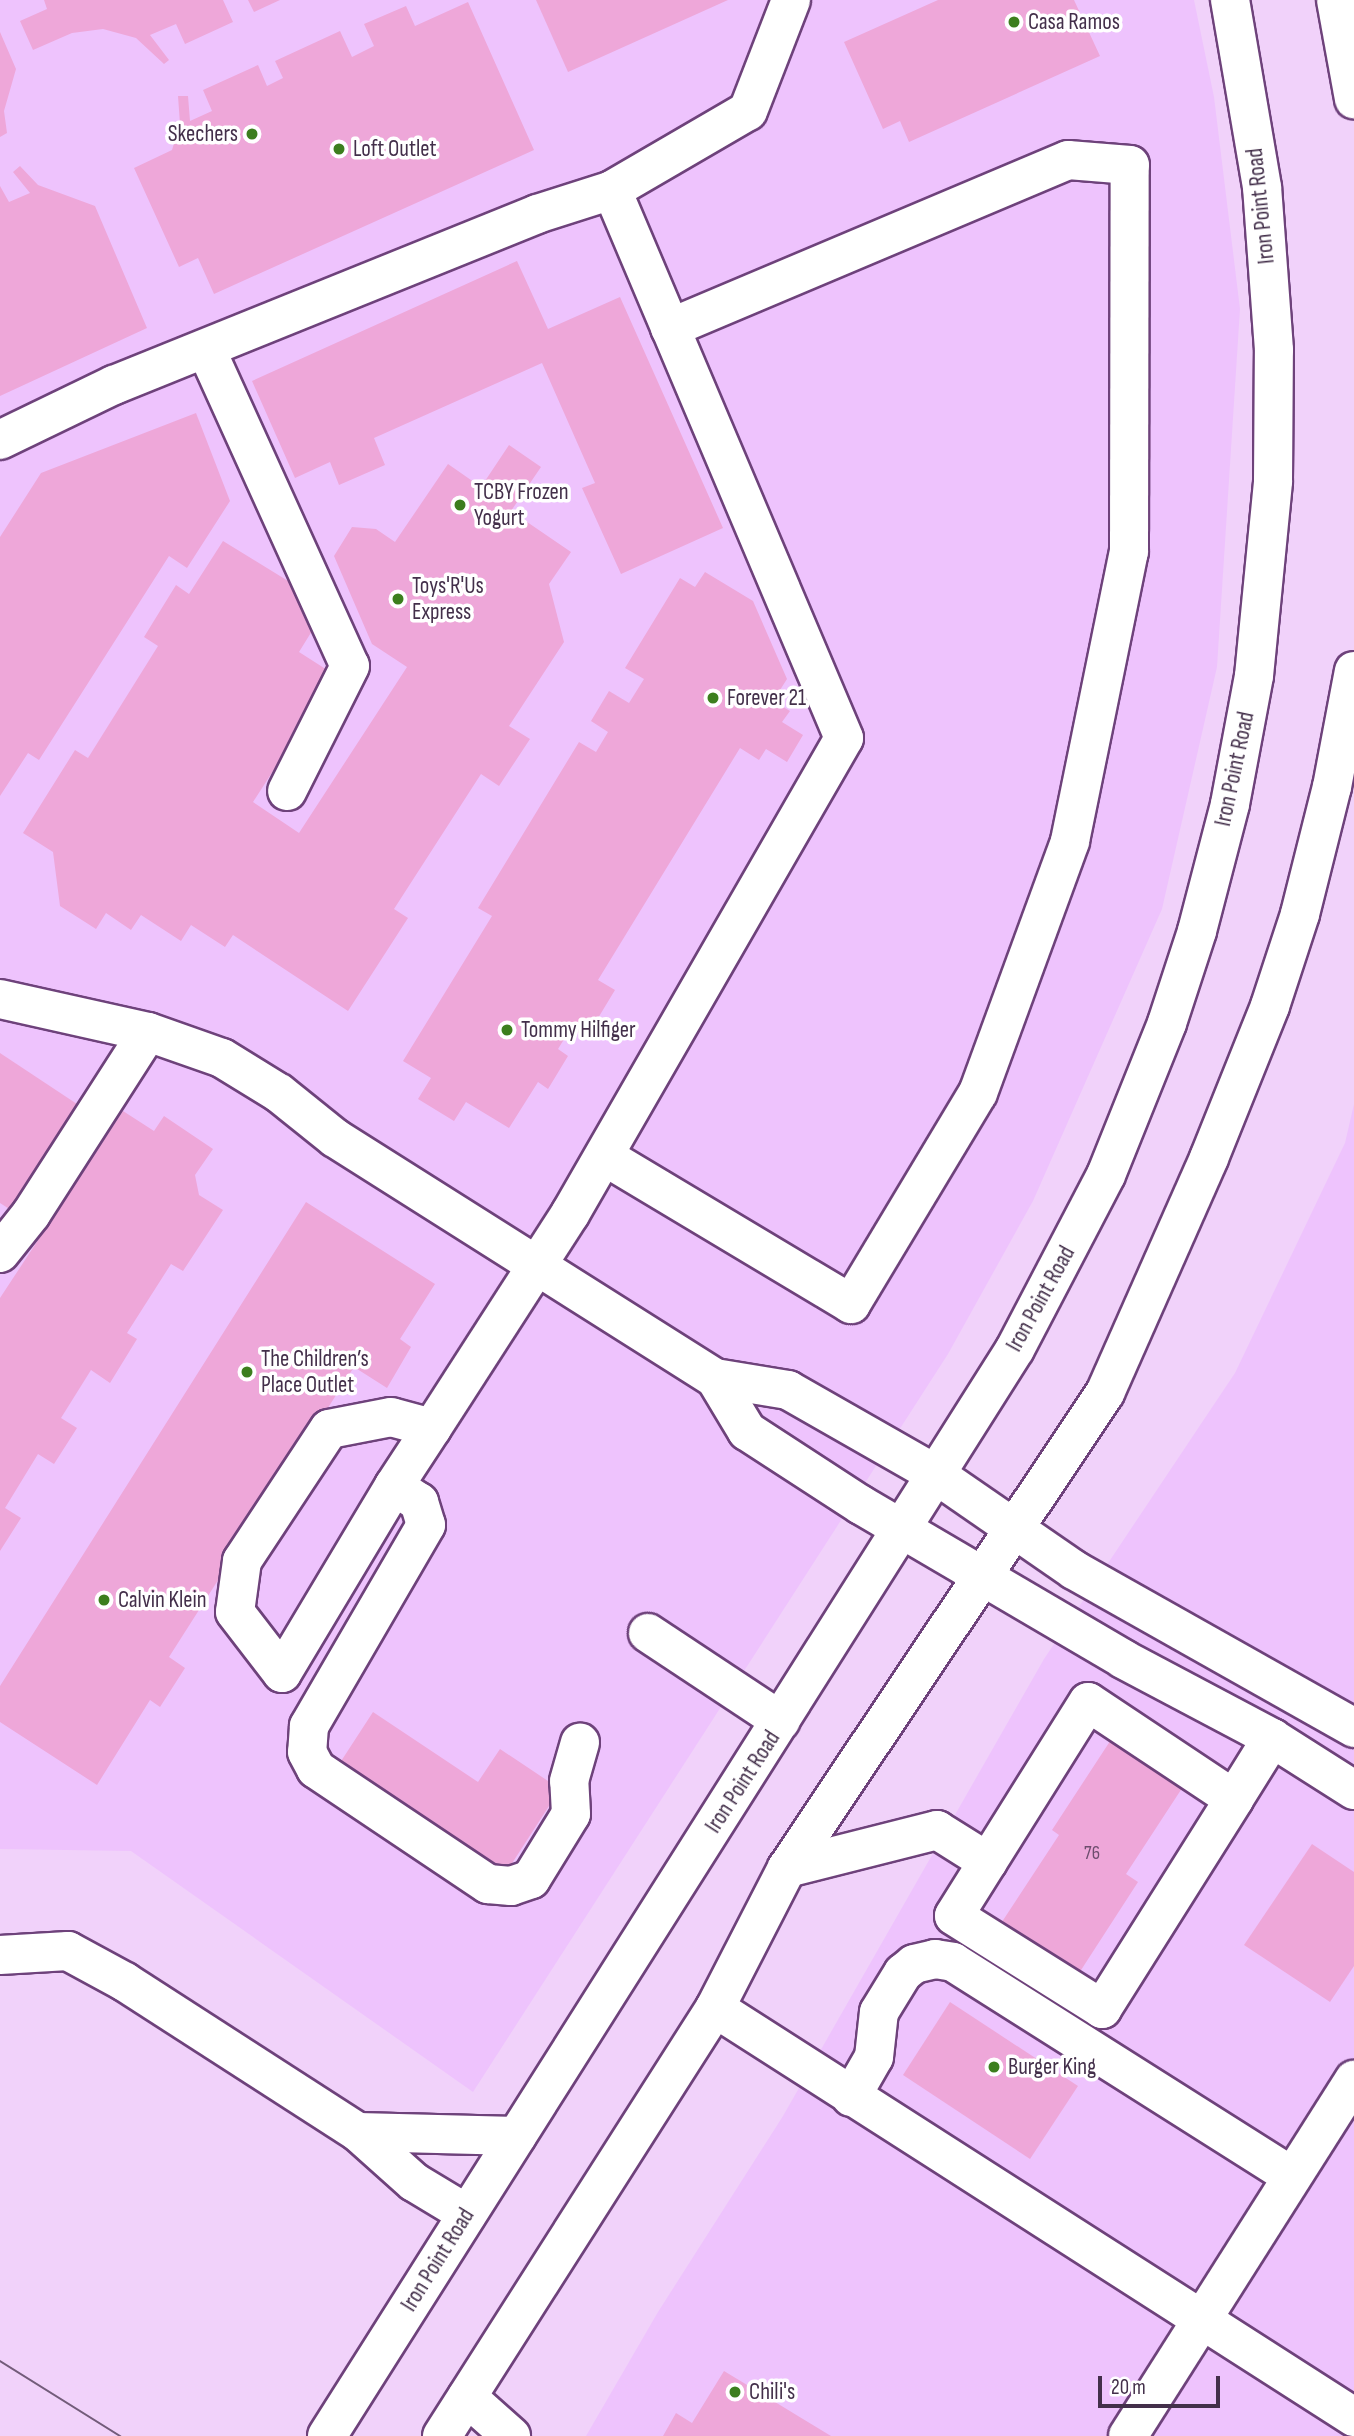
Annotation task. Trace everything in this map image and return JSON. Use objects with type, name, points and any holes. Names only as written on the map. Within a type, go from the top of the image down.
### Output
[{"type":"main road","points":[[0,440],[103,390],[537,214],[612,190],[748,111],[791,0]]},
{"type":"main road","name":"Iron Point Road","points":[[327,2436],[1015,1349],[1106,1175],[1171,1010],[1230,804],[1254,676],[1266,578],[1273,481],[1274,363],[1262,187],[1230,0]]},
{"type":"main road","points":[[1336,0],[1354,99]]},
{"type":"main road","points":[[604,1156],[851,1304],[978,1093],[1070,841],[1129,552],[1130,164],[1068,160],[670,328]]},
{"type":"main road","points":[[432,1428],[391,1417],[329,1429],[242,1561],[234,1612],[282,1673],[394,1486],[432,1428],[537,1265],[604,1156],[844,738],[612,190]]},
{"type":"main road","points":[[206,349],[350,666],[287,791]]},
{"type":"main road","points":[[442,2436],[715,2008],[788,1868],[981,1573],[1105,1393],[1265,1019],[1320,838],[1354,671]]},
{"type":"main road","points":[[0,999],[148,1032],[222,1058],[279,1093],[335,1138],[715,1378],[788,1390],[934,1474],[1074,1570],[1354,1728]]},
{"type":"main road","points":[[0,1253],[31,1214],[148,1032]]},
{"type":"main road","points":[[715,1378],[747,1431],[902,1529],[981,1573],[1123,1659],[1272,1738],[1354,1790]]},
{"type":"main road","points":[[394,1486],[419,1502],[426,1525],[309,1726],[307,1752],[316,1769],[488,1884],[511,1886],[531,1879],[571,1814],[569,1781],[580,1743]]},
{"type":"main road","points":[[649,1633],[782,1721]]},
{"type":"main road","points":[[1234,1799],[1088,1702],[954,1916],[1102,2010],[1234,1799],[1272,1738]]},
{"type":"main road","points":[[788,1868],[937,1830],[988,1862]]},
{"type":"main road","points":[[0,1955],[68,1951],[125,1982],[358,2132],[414,2182],[467,2214]]},
{"type":"main road","points":[[851,2097],[874,2057],[879,2012],[902,1973],[914,1964],[935,1959],[953,1962],[1290,2175]]},
{"type":"main road","points":[[715,2008],[1354,2417]]},
{"type":"main road","points":[[1128,2436],[1203,2322],[1290,2175],[1354,2080]]},
{"type":"main road","points":[[358,2132],[517,2136]]},
{"type":"main road","points":[[467,2398],[511,2436]]},
{"type":"shaded area","points":[[0,0],[1194,0],[1214,97],[1240,309],[1217,667],[1162,909],[1033,1201],[948,1354],[473,2092],[131,1851],[0,1849]]},
{"type":"shaded area","points":[[1354,1104],[1354,2436],[586,2436],[658,2312],[783,2116],[1044,1659],[1235,1373],[1345,1143]]},
{"type":"building","points":[[44,0],[223,0],[233,22],[185,44],[176,24],[150,35],[169,60],[164,64],[136,38],[103,29],[72,33],[33,50],[20,21],[47,9]]},
{"type":"building","points":[[248,0],[280,0],[254,12]]},
{"type":"building","points":[[536,0],[728,0],[568,72]]},
{"type":"building","points":[[938,0],[1074,0],[1100,56],[909,142],[900,121],[883,129],[844,42]]},
{"type":"building","points":[[468,2],[534,150],[214,294],[198,258],[179,267],[134,168],[172,150],[180,124],[178,96],[188,96],[190,121],[212,111],[203,90],[258,65],[267,86],[283,78],[275,61],[340,31],[352,57],[374,46],[364,24],[406,6],[415,26]]},
{"type":"building","points":[[0,32],[16,69],[4,111],[7,133],[0,137]]},
{"type":"building","points":[[20,166],[38,185],[95,206],[147,328],[0,396],[0,186],[9,202],[30,193],[13,172]]},
{"type":"building","points":[[517,261],[548,329],[620,297],[723,528],[621,574],[582,488],[595,483],[542,363],[374,438],[385,465],[339,485],[330,462],[295,478],[252,381]]},
{"type":"building","points":[[196,413],[230,501],[187,568],[169,556],[39,760],[28,753],[0,796],[0,537],[41,473]]},
{"type":"building","points":[[509,445],[541,467],[511,511],[571,552],[549,584],[564,642],[509,726],[530,739],[499,786],[481,774],[394,909],[408,918],[348,1011],[233,935],[225,947],[191,925],[181,941],[141,915],[131,930],[106,913],[96,929],[60,906],[53,852],[23,833],[75,750],[88,758],[158,646],[144,637],[176,585],[189,594],[223,541],[293,584],[312,631],[299,652],[335,675],[253,802],[299,833],[407,667],[372,644],[334,556],[352,527],[376,529],[395,542],[448,464],[481,487]]},
{"type":"building","points":[[705,572],[753,601],[787,679],[773,701],[790,711],[782,722],[803,735],[787,762],[766,749],[759,760],[740,748],[598,980],[615,990],[586,1038],[571,1028],[558,1049],[568,1056],[548,1089],[538,1082],[509,1128],[466,1102],[454,1121],[418,1099],[431,1078],[403,1061],[492,916],[478,908],[579,742],[596,752],[608,732],[591,721],[609,691],[629,703],[644,679],[625,668],[680,578],[695,587]]},
{"type":"building","points":[[0,1053],[83,1108],[14,1212],[0,1203]]},
{"type":"building","points":[[123,1111],[154,1131],[164,1116],[213,1149],[195,1175],[199,1195],[223,1210],[183,1271],[171,1264],[127,1333],[137,1339],[110,1383],[91,1370],[61,1418],[77,1428],[54,1464],[38,1454],[5,1508],[21,1518],[0,1551],[0,1298]]},
{"type":"building","points":[[306,1202],[435,1284],[400,1339],[411,1347],[387,1388],[354,1367],[169,1657],[185,1668],[160,1707],[150,1700],[97,1785],[0,1722],[0,1686]]},
{"type":"building","points":[[373,1712],[478,1782],[500,1749],[560,1789],[507,1871],[474,1849],[467,1859],[334,1772]]},
{"type":"building","points":[[1118,1729],[1190,1776],[1126,1874],[1138,1882],[1072,1984],[994,1934],[1059,1835],[1052,1830]]},
{"type":"building","points":[[1312,1844],[1354,1872],[1354,1966],[1330,2002],[1244,1945]]},
{"type":"building","points":[[950,2002],[1078,2086],[1030,2159],[903,2075]]},
{"type":"building","name":"Chili's","points":[[724,2371],[831,2436],[663,2436],[676,2413],[692,2423]]},
{"type":"tram line","points":[[0,2361],[120,2436]]},
{"type":"place","name":"Casa Ramos","points":[[1014,22]]},
{"type":"place","name":"Skechers","points":[[252,134]]},
{"type":"place","name":"Loft Outlet","points":[[339,149]]},
{"type":"place","name":"TCBY Frozen Yogurt","points":[[460,505]]},
{"type":"place","name":"Toys'R'Us Express","points":[[398,599]]},
{"type":"place","name":"Forever 21","points":[[713,698]]},
{"type":"place","name":"Tommy Hilfiger","points":[[507,1030]]},
{"type":"place","name":"The Children’s Place Outlet","points":[[247,1372]]},
{"type":"place","name":"Calvin Klein","points":[[104,1600]]},
{"type":"place","name":"Burger King","points":[[994,2067]]},
{"type":"place","name":"Chili's","points":[[735,2392]]}]
